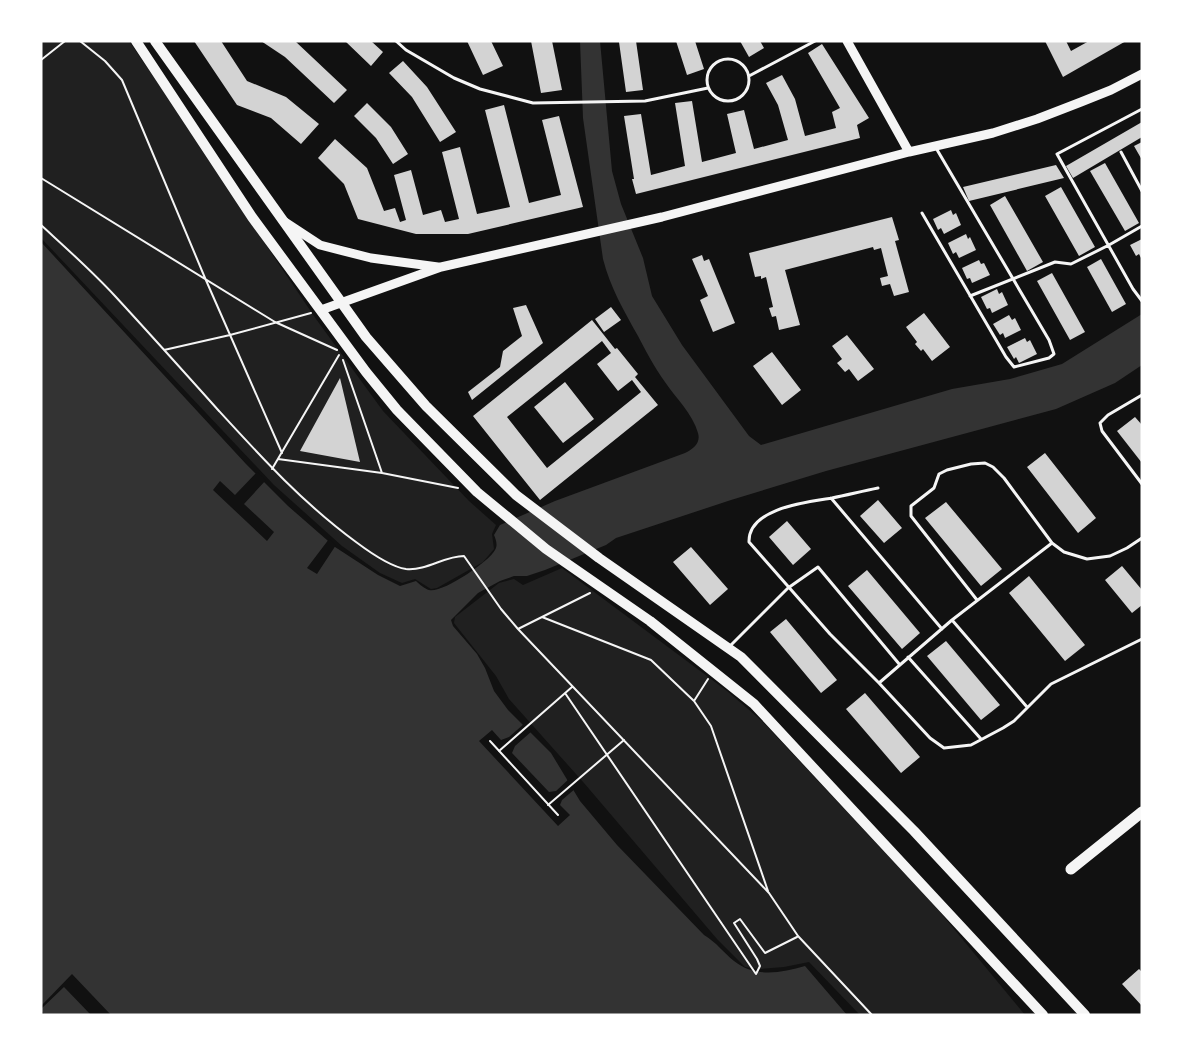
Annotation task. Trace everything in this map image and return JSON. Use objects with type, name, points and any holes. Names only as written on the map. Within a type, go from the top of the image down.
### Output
[{"type":"highway","points":[[1071,869],[1142,812]]},
{"type":"main road","points":[[136,41],[252,216],[366,372],[397,410],[477,492],[546,549],[650,620],[754,704],[1043,1015]]},
{"type":"main road","points":[[155,41],[366,337],[426,406],[516,495],[599,558],[741,658],[914,831],[1085,1015]]},
{"type":"street","points":[[847,41],[909,152]]},
{"type":"street","points":[[321,310],[441,267],[662,217],[934,145],[993,133],[1037,119],[1111,90],[1142,74]]},
{"type":"street","points":[[282,220],[320,245],[371,258],[441,267]]},
{"type":"lane","points":[[396,41],[406,50],[454,78],[480,89],[533,103],[645,101],[708,88]]},
{"type":"lane","points":[[748,76],[815,41]]},
{"type":"lane","points":[[722,60],[736,60],[742,64],[748,76],[747,88],[740,98],[734,100],[722,100],[708,88],[708,74],[711,68],[722,60]]},
{"type":"lane","points":[[1142,109],[1057,154],[1142,301]]},
{"type":"lane","points":[[922,213],[1006,357],[1014,366],[1050,358],[1054,354],[1048,340],[934,145]]},
{"type":"lane","points":[[1121,152],[1142,191]]},
{"type":"lane","points":[[970,296],[1056,262],[1071,264],[1110,245],[1142,226]]},
{"type":"lane","points":[[1142,395],[1108,415],[1100,422],[1102,431],[1142,484]]},
{"type":"lane","points":[[977,600],[911,516],[910,506],[934,488],[939,474],[947,470],[971,464],[985,463],[993,467],[1004,478],[1052,543],[1064,552],[1087,559],[1110,556],[1142,538]]},
{"type":"lane","points":[[878,488],[803,502],[770,514],[755,524],[749,533],[749,542],[830,634],[930,738],[944,748],[971,745],[981,740],[1014,721],[1051,684],[1142,639]]},
{"type":"lane","points":[[830,498],[942,629]]},
{"type":"lane","points":[[879,683],[952,620],[1052,543]]},
{"type":"lane","points":[[728,649],[788,588],[818,567],[900,665]]},
{"type":"lane","points":[[952,620],[1027,707]]},
{"type":"lane","points":[[908,658],[981,740]]},
{"type":"path","points":[[41,60],[65,41]]},
{"type":"path","points":[[80,41],[105,61],[122,80],[205,278],[282,452]]},
{"type":"path","points":[[41,178],[276,322],[341,352],[382,473]]},
{"type":"path","points":[[41,225],[113,294],[272,469],[334,526],[376,556],[404,569],[418,568],[457,556],[464,556],[518,629],[769,893],[798,936],[872,1015]]},
{"type":"path","points":[[164,350],[230,335],[321,310]]},
{"type":"path","points":[[272,469],[341,352]]},
{"type":"path","points":[[278,459],[382,473],[458,488]]},
{"type":"path","points":[[518,629],[601,587]]},
{"type":"path","points":[[542,617],[651,660],[694,701],[711,726],[769,893]]},
{"type":"path","points":[[498,751],[572,687]]},
{"type":"path","points":[[565,693],[756,974],[760,966],[757,959],[734,923],[740,919],[765,953],[798,936]]},
{"type":"path","points":[[548,805],[624,740]]},
{"type":"path","points":[[490,741],[558,815]]},
{"type":"shaded area","points":[[41,41],[129,41],[217,169],[316,319],[383,411],[469,501],[496,525],[492,534],[494,549],[483,562],[437,588],[431,589],[415,579],[402,583],[380,573],[342,546],[274,485],[41,238]]},
{"type":"shaded area","points":[[580,41],[600,41],[612,171],[621,204],[643,258],[652,296],[682,345],[749,436],[761,445],[952,389],[1010,379],[1062,364],[1142,314],[1142,365],[1115,383],[1056,409],[826,471],[616,538],[606,545],[545,570],[527,576],[514,576],[500,581],[478,593],[451,620],[453,626],[477,654],[494,691],[508,710],[551,753],[580,801],[617,845],[704,935],[734,961],[751,970],[778,972],[805,966],[847,1015],[45,1015],[41,1011],[41,242],[246,464],[288,506],[335,547],[378,575],[400,586],[416,581],[429,590],[444,587],[475,569],[491,555],[496,546],[494,535],[500,525],[555,501],[685,453],[693,448],[699,437],[692,419],[650,359],[609,279],[603,259],[583,118]]},
{"type":"shaded area","points":[[562,568],[727,691],[762,721],[935,906],[1025,1015],[860,1015],[809,962],[760,969],[745,967],[717,939],[584,783],[509,699],[496,676],[454,623],[455,617],[499,583],[514,579],[523,585]]},
{"type":"pier","points":[[257,472],[266,480],[244,504],[274,532],[267,541],[213,490],[220,481],[235,495]]},
{"type":"pier","points":[[329,539],[336,545],[317,574],[307,568]]},
{"type":"pier","points":[[525,723],[532,731],[515,746],[512,753],[549,792],[556,791],[570,778],[576,788],[562,800],[560,805],[570,815],[558,826],[479,741],[492,730],[501,740],[509,737]]},
{"type":"pier","points":[[72,974],[111,1015],[91,1015],[64,987],[41,1009],[41,1006]]},
{"type":"building","points":[[194,41],[221,41],[247,81],[286,97],[319,124],[301,144],[271,118],[237,105]]},
{"type":"building","points":[[261,41],[295,41],[347,90],[334,103],[285,57]]},
{"type":"building","points":[[345,41],[371,41],[383,52],[371,66]]},
{"type":"building","points":[[467,41],[491,41],[503,66],[483,75]]},
{"type":"building","points":[[531,41],[552,41],[562,90],[541,93]]},
{"type":"building","points":[[636,41],[643,90],[626,92],[619,42]]},
{"type":"building","points":[[676,41],[695,41],[704,69],[687,75]]},
{"type":"building","points":[[740,41],[760,41],[764,48],[749,57]]},
{"type":"building","points":[[1045,41],[1066,41],[1071,51],[1089,41],[1126,41],[1063,77]]},
{"type":"building","points":[[822,44],[869,118],[857,125],[860,138],[636,194],[632,179],[634,179],[624,116],[641,114],[651,175],[685,166],[675,103],[692,101],[702,162],[736,153],[727,114],[744,110],[754,149],[788,140],[778,105],[766,83],[782,75],[795,99],[805,136],[836,128],[832,112],[840,108],[808,53]]},
{"type":"building","points":[[403,61],[427,87],[456,132],[440,142],[412,97],[389,73]]},
{"type":"building","points":[[367,103],[391,127],[408,154],[393,164],[376,138],[354,116]]},
{"type":"building","points":[[504,105],[529,203],[561,195],[542,120],[559,116],[583,207],[468,234],[416,234],[358,219],[344,184],[318,158],[335,139],[367,168],[384,211],[395,208],[400,222],[406,220],[394,175],[411,170],[423,215],[441,210],[445,222],[459,219],[442,152],[460,147],[477,214],[510,207],[485,110]]},
{"type":"building","points":[[1142,122],[1142,137],[1073,178],[1066,166]]},
{"type":"building","points":[[1142,142],[1142,160],[1134,146]]},
{"type":"building","points":[[1105,163],[1139,223],[1125,231],[1090,171]]},
{"type":"building","points":[[1056,165],[1064,178],[969,201],[963,187]]},
{"type":"building","points":[[1061,187],[1095,247],[1079,256],[1045,196]]},
{"type":"building","points":[[1005,196],[1043,262],[1027,271],[990,205]]},
{"type":"building","points":[[951,210],[953,215],[956,213],[961,225],[944,234],[941,228],[938,230],[933,219]]},
{"type":"building","points":[[892,217],[899,240],[895,241],[909,292],[894,296],[890,284],[882,286],[880,278],[888,276],[881,248],[874,250],[873,247],[785,270],[800,325],[779,330],[776,316],[772,317],[769,308],[773,307],[766,277],[761,279],[761,276],[755,277],[749,253]]},
{"type":"building","points":[[966,234],[968,239],[970,237],[976,250],[959,258],[956,252],[953,254],[948,243]]},
{"type":"building","points":[[1142,239],[1142,260],[1139,254],[1136,256],[1130,245]]},
{"type":"building","points":[[702,255],[704,261],[709,259],[735,323],[713,332],[700,300],[708,296],[692,259]]},
{"type":"building","points":[[1101,259],[1126,304],[1112,312],[1087,267]]},
{"type":"building","points":[[979,260],[981,264],[984,263],[990,275],[972,283],[970,278],[967,279],[962,268]]},
{"type":"building","points":[[1052,273],[1085,332],[1070,340],[1037,281]]},
{"type":"building","points":[[997,289],[999,294],[1002,292],[1008,305],[992,313],[990,308],[987,309],[981,297]]},
{"type":"building","points":[[526,305],[543,343],[472,400],[468,392],[500,367],[503,351],[522,336],[513,308]]},
{"type":"building","points":[[611,307],[621,320],[604,332],[595,319]]},
{"type":"building","points":[[924,313],[950,347],[932,361],[923,349],[921,351],[915,344],[917,342],[906,327]]},
{"type":"building","points":[[1009,315],[1012,320],[1015,318],[1021,330],[1005,338],[1003,333],[1000,335],[993,324]]},
{"type":"building","points":[[592,320],[638,374],[635,377],[658,405],[540,500],[473,416]],"holes":[[[602,341],[611,353],[597,364],[618,391],[632,380],[641,392],[547,468],[507,417]]]},
{"type":"building","points":[[847,335],[874,369],[858,381],[849,369],[845,372],[837,363],[842,359],[832,346]]},
{"type":"building","points":[[1025,338],[1027,342],[1030,340],[1037,354],[1019,363],[1016,357],[1014,359],[1007,347]]},
{"type":"building","points":[[772,352],[801,390],[782,405],[753,366]]},
{"type":"building","points":[[340,378],[360,462],[300,451]]},
{"type":"building","points":[[565,382],[594,419],[563,443],[534,407]]},
{"type":"building","points":[[1135,417],[1142,425],[1142,463],[1117,431]]},
{"type":"building","points":[[1045,453],[1096,518],[1078,533],[1027,467]]},
{"type":"building","points":[[878,500],[902,528],[884,543],[860,516]]},
{"type":"building","points":[[946,502],[1002,569],[981,586],[925,518]]},
{"type":"building","points":[[787,521],[811,549],[793,565],[769,537]]},
{"type":"building","points":[[691,547],[728,589],[710,605],[673,562]]},
{"type":"building","points":[[1122,566],[1142,590],[1142,605],[1132,613],[1105,580]]},
{"type":"building","points":[[867,570],[920,633],[902,649],[848,586]]},
{"type":"building","points":[[1029,576],[1085,645],[1065,661],[1009,593]]},
{"type":"building","points":[[786,619],[837,680],[821,693],[770,632]]},
{"type":"building","points":[[946,641],[1000,705],[981,720],[927,656]]},
{"type":"building","points":[[865,693],[920,757],[901,773],[846,709]]},
{"type":"building","points":[[1139,969],[1142,972],[1142,1006],[1122,984]]}]
